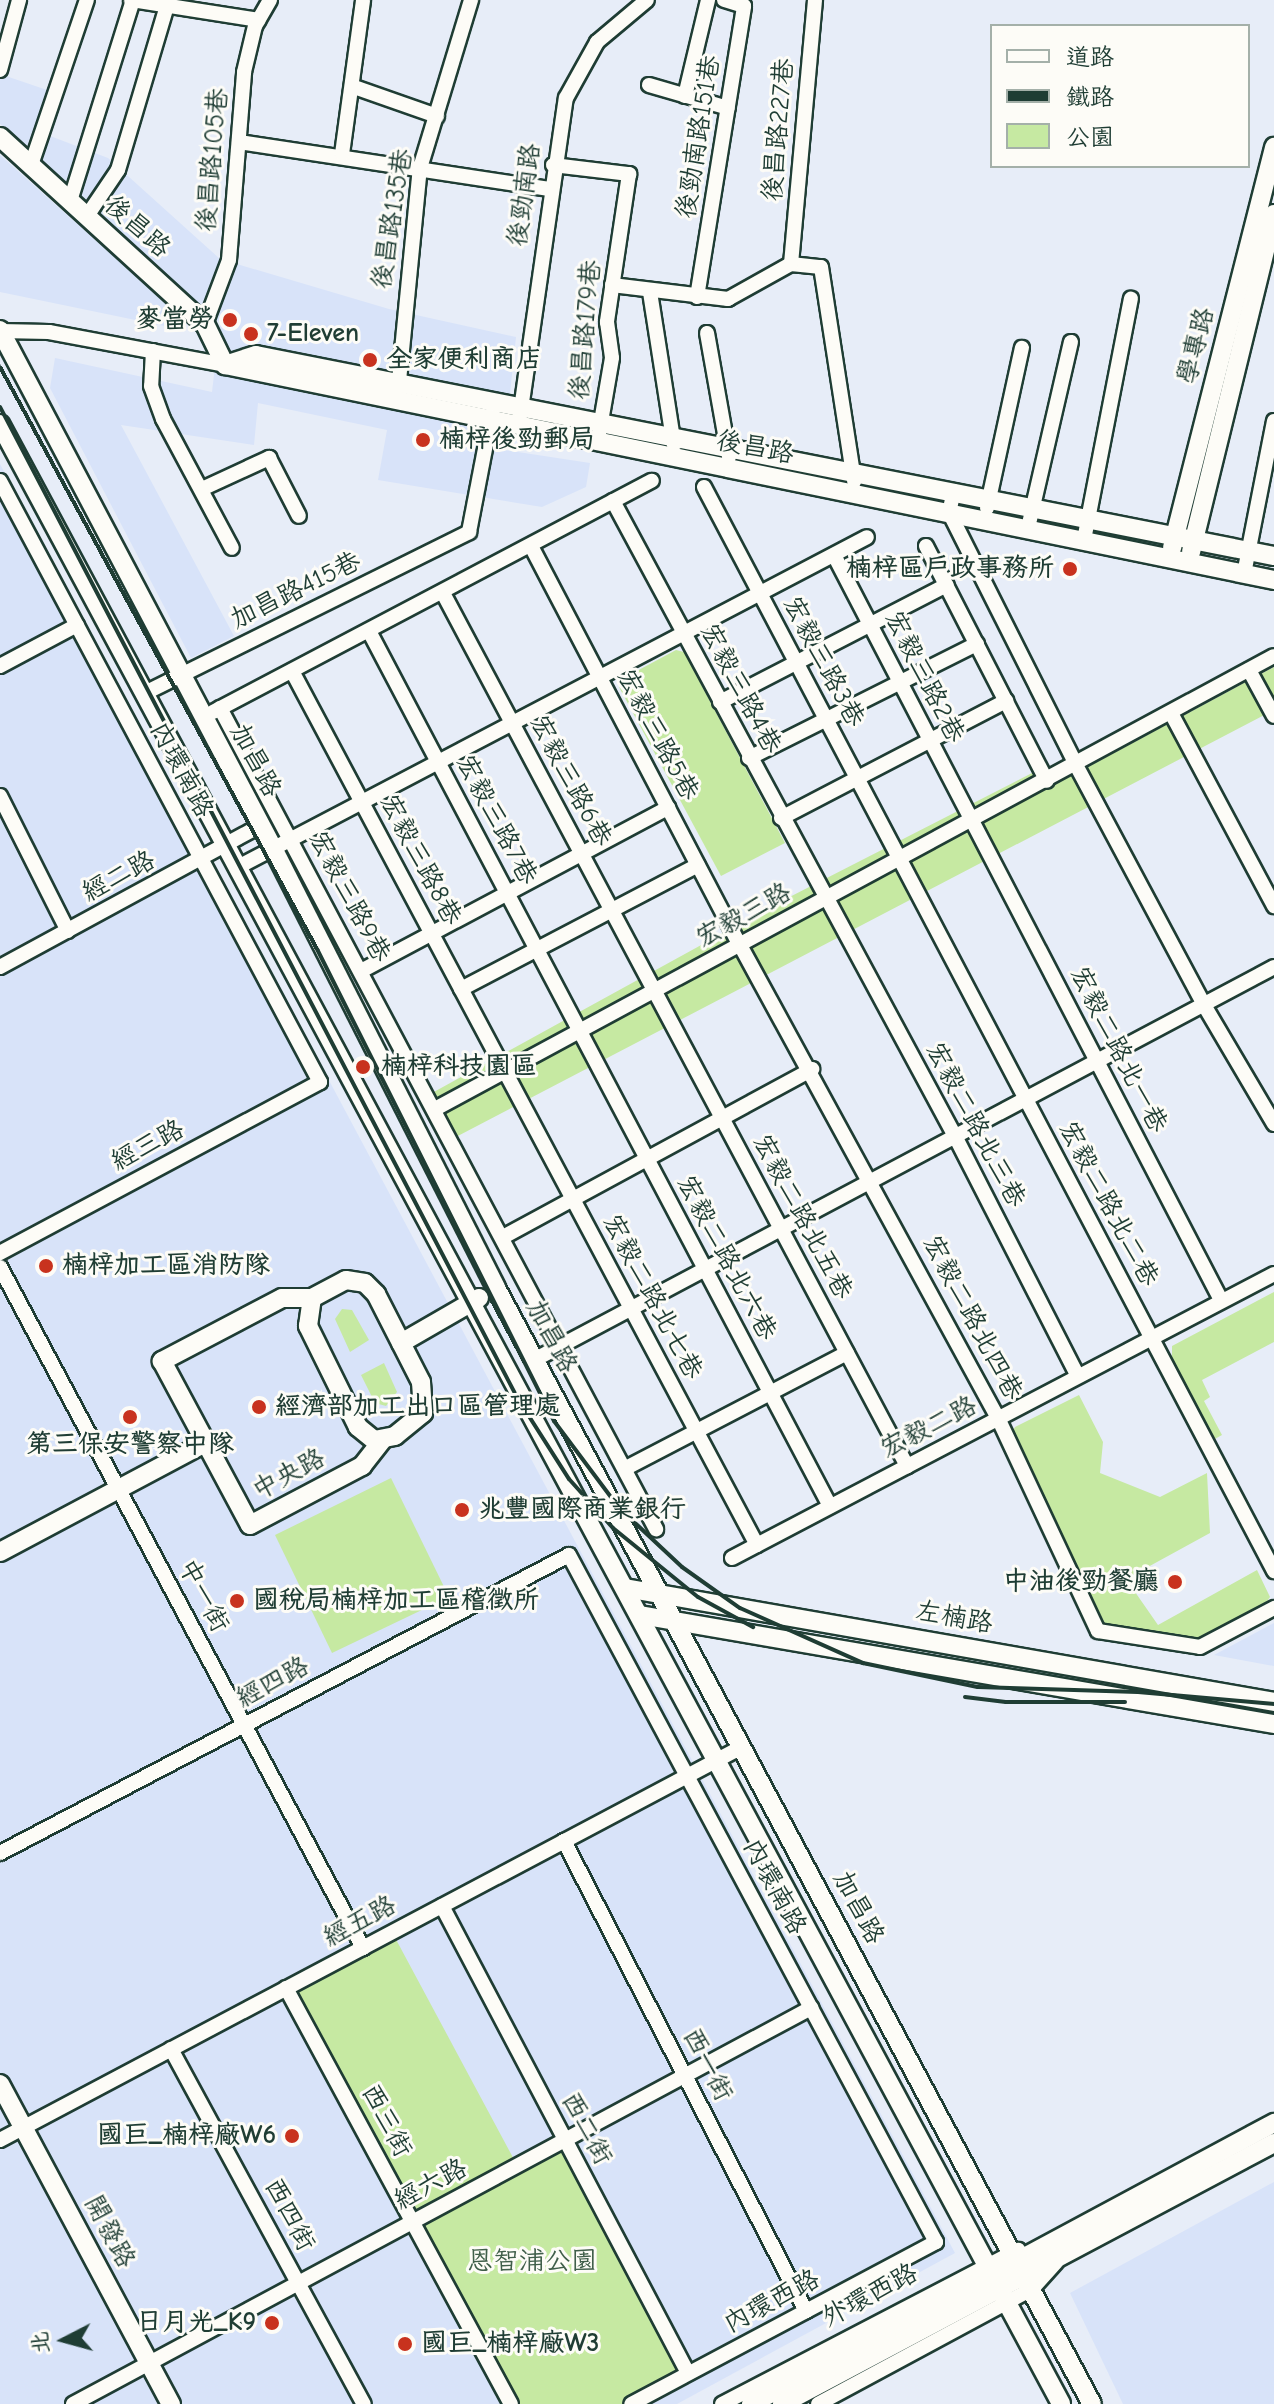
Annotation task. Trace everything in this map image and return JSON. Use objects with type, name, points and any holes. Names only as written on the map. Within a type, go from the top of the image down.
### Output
[{"type":"street","points":[[0,70],[19,0]]},
{"type":"street","points":[[31,165],[87,0]]},
{"type":"street","name":"後昌路105巷","points":[[205,324],[229,260],[244,72],[258,20],[270,0]]},
{"type":"street","points":[[342,154],[354,87],[363,0]]},
{"type":"street","name":"後昌路135巷","points":[[397,394],[420,168],[471,0]]},
{"type":"street","points":[[685,96],[708,0]]},
{"type":"street","name":"後勁南路151巷","points":[[697,297],[744,6],[724,0]]},
{"type":"street","name":"後昌路227巷","points":[[791,264],[815,0]]},
{"type":"street","points":[[70,201],[139,1],[258,20]]},
{"type":"street","name":"後勁南路","points":[[519,418],[549,189],[575,75],[597,42],[639,2]]},
{"type":"street","points":[[87,216],[118,170],[167,6]]},
{"type":"street","points":[[649,85],[728,108]]},
{"type":"street","points":[[354,87],[437,116]]},
{"type":"street","name":"後昌路","points":[[0,137],[205,324],[225,365],[519,418],[597,443],[1274,580]]},
{"type":"street","points":[[239,142],[342,154],[549,189]]},
{"type":"street","name":"學專路","points":[[1170,557],[1274,147]]},
{"type":"street","name":"後昌路179巷","points":[[553,165],[629,174],[607,322],[612,358],[597,443]]},
{"type":"street","name":"學專路","points":[[1189,562],[1273,226]]},
{"type":"street","points":[[612,285],[728,299],[791,264],[821,267],[856,472],[852,493]]},
{"type":"street","points":[[650,292],[675,436],[672,458]]},
{"type":"street","points":[[1084,540],[1131,299]]},
{"type":"street","points":[[0,331],[49,332],[225,365]]},
{"type":"street","name":"加昌路","points":[[0,331],[273,848],[496,1288],[1092,2404]]},
{"type":"street","points":[[707,333],[730,447],[727,469]]},
{"type":"street","points":[[1028,528],[1071,342]]},
{"type":"street","points":[[985,520],[1022,348]]},
{"type":"street","points":[[153,351],[151,386],[159,408],[204,488],[232,548]]},
{"type":"street","name":"加昌路415巷","points":[[145,693],[469,532],[492,413]]},
{"type":"street","name":"後昌路","points":[[519,418],[601,422],[1274,556]]},
{"type":"street","points":[[1244,574],[1274,421]]},
{"type":"street","name":"加昌路","points":[[0,424],[1061,2404]]},
{"type":"street","points":[[204,488],[269,458],[299,516]]},
{"type":"street","name":"內環南路","points":[[0,481],[320,1082]]},
{"type":"street","points":[[202,718],[652,481]]},
{"type":"street","name":"宏毅三路3巷","points":[[704,487],[900,860]]},
{"type":"street","points":[[954,491],[949,512],[1076,765],[1204,1005],[1274,1124]]},
{"type":"street","name":"宏毅三路4巷","points":[[613,501],[824,899]]},
{"type":"street","points":[[238,867],[867,537]]},
{"type":"street","name":"宏毅三路5巷","points":[[531,546],[740,945]]},
{"type":"street","points":[[926,546],[1047,781]]},
{"type":"street","name":"宏毅三路2巷","points":[[834,555],[972,821]]},
{"type":"street","points":[[720,702],[871,627],[947,585]]},
{"type":"street","name":"宏毅三路6巷","points":[[443,593],[655,991]]},
{"type":"street","points":[[0,666],[77,625]]},
{"type":"street","name":"宏毅三路7巷","points":[[369,631],[580,1031]]},
{"type":"street","points":[[749,758],[977,644]]},
{"type":"street","name":"宏毅三路","points":[[435,1109],[1274,656]]},
{"type":"street","points":[[1249,670],[1274,716]]},
{"type":"street","name":"宏毅三路8巷","points":[[292,671],[505,1072]]},
{"type":"street","points":[[781,818],[1006,701]]},
{"type":"street","name":"宏毅三路9巷","points":[[220,708],[656,1529]]},
{"type":"street","points":[[1171,713],[1274,906]]},
{"type":"street","points":[[0,796],[68,931]]},
{"type":"street","points":[[361,971],[668,808]]},
{"type":"street","name":"宏毅二路北一巷","points":[[972,821],[1221,1300]]},
{"type":"street","name":"經二路","points":[[0,967],[260,826]]},
{"type":"street","name":"宏毅二路北二巷","points":[[900,860],[1274,1571]]},
{"type":"street","points":[[461,989],[698,865]]},
{"type":"street","name":"宏毅二路北三巷","points":[[824,899],[956,1138],[1078,1376]]},
{"type":"street","name":"宏毅二路北四巷","points":[[740,945],[812,1069],[999,1420],[1098,1631],[1200,1647],[1274,1608]]},
{"type":"street","points":[[534,1360],[1274,967]]},
{"type":"street","name":"宏毅二路北五巷","points":[[655,991],[907,1466]]},
{"type":"street","name":"宏毅二路北六巷","points":[[580,1031],[830,1506]]},
{"type":"street","points":[[503,1237],[812,1069]]},
{"type":"street","name":"宏毅二路北七巷","points":[[505,1072],[757,1545]]},
{"type":"street","name":"經三路","points":[[0,1253],[320,1082]]},
{"type":"street","name":"中一街","points":[[0,1267],[363,1948]]},
{"type":"street","name":"宏毅二路","points":[[732,1558],[1274,1274]]},
{"type":"street","points":[[335,1283],[365,1283],[401,1343],[421,1382],[423,1413],[416,1423],[383,1439],[366,1435],[352,1418],[308,1326],[312,1298],[335,1283]]},
{"type":"street","points":[[401,1343],[496,1288]]},
{"type":"street","name":"中央路","points":[[312,1298],[282,1298],[162,1361],[250,1525],[362,1466],[383,1439]]},
{"type":"street","points":[[626,1468],[847,1353]]},
{"type":"street","points":[[0,1552],[205,1443]]},
{"type":"street","name":"內環南路","points":[[569,1555],[936,2242]]},
{"type":"street","name":"經四路","points":[[0,1853],[569,1555]]},
{"type":"street","name":"左楠路","points":[[625,1588],[1274,1702]]},
{"type":"street","name":"左楠路","points":[[640,1615],[673,1618],[1274,1724]]},
{"type":"street","name":"經五路","points":[[0,2140],[742,1747]]},
{"type":"street","name":"西一街","points":[[564,1841],[806,2311]]},
{"type":"street","name":"西二街","points":[[442,1906],[688,2373]]},
{"type":"street","name":"西三街","points":[[286,1988],[511,2404]]},
{"type":"street","name":"經六路","points":[[73,2404],[811,2008]]},
{"type":"street","name":"西四街","points":[[171,2049],[364,2404]]},
{"type":"street","name":"開發路","points":[[0,2084],[171,2404]]},
{"type":"street","name":"外環西路","points":[[818,2404],[998,2282],[1022,2269],[1046,2244],[1274,2123]]},
{"type":"street","name":"外環西路","points":[[751,2404],[779,2396],[1022,2269],[1057,2261],[1274,2143]]},
{"type":"street","name":"內環西路","points":[[631,2404],[936,2242]]},
{"type":"street","name":"外環西路","points":[[722,2404],[779,2396]]},
{"type":"shaded area","points":[[0,74],[50,91],[37,131],[108,158],[220,259],[389,309],[516,337],[504,450],[590,463],[586,487],[542,507],[378,480],[387,430],[258,403],[254,445],[121,425],[234,636],[191,658],[50,388],[55,358],[212,392],[220,323],[0,124]]},
{"type":"shaded area","points":[[0,155],[188,323],[179,329],[0,292]]},
{"type":"shaded area","points":[[0,464],[955,2253],[677,2404],[0,2404]]},
{"type":"shaded area","points":[[1274,1623],[1274,1666],[1214,1655]]},
{"type":"shaded area","points":[[1274,2182],[1274,2404],[1123,2404],[1070,2293]]},
{"type":"green space","points":[[676,650],[684,652],[785,843],[721,876],[619,687],[620,680]]},
{"type":"green space","points":[[1274,667],[1274,710],[454,1138],[432,1093],[772,906],[1032,773],[1043,791]]},
{"type":"green space","points":[[1274,1292],[1274,1342],[1202,1380],[1210,1397],[1204,1401],[1222,1435],[1213,1440],[1172,1358],[1172,1346]]},
{"type":"green space","points":[[342,1309],[352,1310],[369,1340],[350,1352],[335,1319]]},
{"type":"green space","points":[[384,1363],[397,1392],[386,1406],[375,1403],[361,1375]]},
{"type":"green space","points":[[1079,1395],[1103,1442],[1100,1473],[1160,1497],[1207,1473],[1210,1533],[1126,1579],[1158,1625],[1257,1570],[1270,1597],[1264,1606],[1199,1640],[1102,1625],[1010,1436],[1015,1427]]},
{"type":"green space","points":[[391,1478],[449,1597],[332,1653],[275,1535]]},
{"type":"green space","name":"恩智浦公園","points":[[392,1932],[517,2165],[565,2140],[688,2373],[631,2404],[511,2404],[286,1988]]},
{"type":"railway","points":[[0,367],[317,949],[554,1421],[619,1508],[682,1567],[740,1608],[863,1663],[978,1687],[1138,1692],[1274,1704]]},
{"type":"railway","points":[[0,407],[518,1399],[569,1479],[613,1528],[698,1597],[753,1627]]},
{"type":"railway","points":[[965,1697],[1006,1702],[1125,1702]]},
{"type":"place","name":"麥當勞","points":[[230,320]]},
{"type":"place","name":"7-Eleven","points":[[251,334]]},
{"type":"place","name":"全家便利商店","points":[[370,360]]},
{"type":"place","name":"楠梓後勁郵局","points":[[423,440]]},
{"type":"place","name":"楠梓區戶政事務所","points":[[1070,569]]},
{"type":"place","name":"楠梓科技園區","points":[[363,1067]]},
{"type":"place","name":"楠梓加工區消防隊","points":[[46,1266]]},
{"type":"place","name":"經濟部加工出口區管理處","points":[[259,1407]]},
{"type":"place","name":"第三保安警察中隊","points":[[130,1417]]},
{"type":"place","name":"兆豐國際商業銀行","points":[[462,1510]]},
{"type":"place","name":"中油後勁餐廳","points":[[1175,1582]]},
{"type":"place","name":"國稅局楠梓加工區稽徵所","points":[[237,1601]]},
{"type":"place","name":"國巨_楠梓廠W6","points":[[292,2136]]},
{"type":"place","name":"日月光_K9","points":[[272,2323]]},
{"type":"place","name":"國巨_楠梓廠W3","points":[[405,2344]]}]
